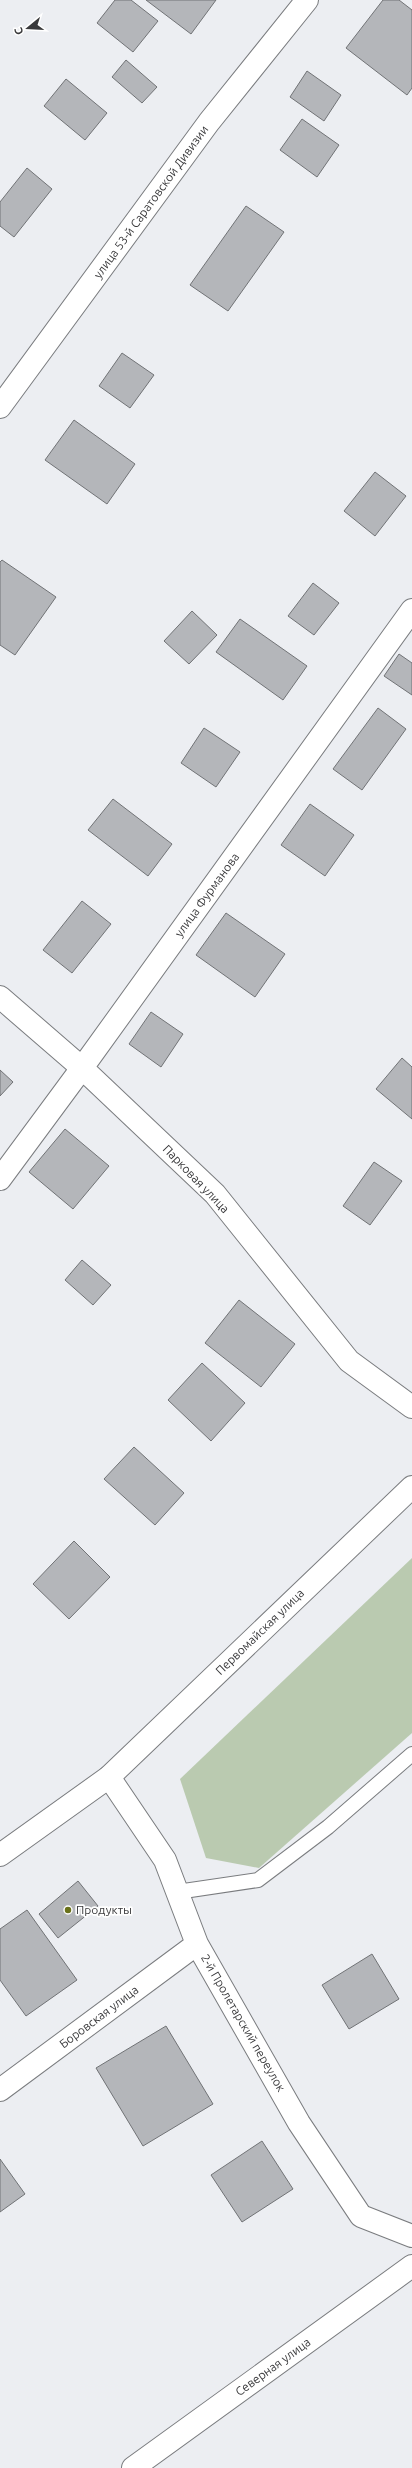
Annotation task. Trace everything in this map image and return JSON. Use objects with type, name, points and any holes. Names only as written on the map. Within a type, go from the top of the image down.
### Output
[{"type":"street","name":"улица 53-й Саратовской Дивизии","points":[[0,407],[209,122],[307,0]]},
{"type":"street","name":"улица Фурманова","points":[[0,1179],[82,1068],[412,610]]},
{"type":"street","name":"Парковая улица","points":[[0,997],[82,1068],[215,1194],[349,1361],[412,1407]]},
{"type":"street","name":"Первомайская улица","points":[[0,1855],[109,1777],[412,1487]]},
{"type":"street","name":"2-й Пролетарский переулок","points":[[109,1777],[165,1860],[197,1944],[299,2123],[360,2216],[412,2236]]},
{"type":"street","name":"Боровская улица","points":[[0,2090],[197,1944]]},
{"type":"street","name":"Северная улица","points":[[133,2468],[412,2266]]},
{"type":"lane","points":[[177,1892],[258,1880],[328,1827],[412,1754]]},
{"type":"green space","points":[[412,1558],[412,1733],[259,1868],[206,1858],[180,1779]]},
{"type":"building","points":[[115,0],[131,0],[158,21],[133,52],[97,23]]},
{"type":"building","points":[[146,0],[216,0],[191,34]]},
{"type":"building","points":[[383,0],[399,0],[412,10],[412,88],[407,95],[346,48]]},
{"type":"building","points":[[126,60],[157,87],[142,103],[112,77]]},
{"type":"building","points":[[307,71],[341,95],[324,121],[290,97]]},
{"type":"building","points":[[66,79],[107,113],[85,140],[44,106]]},
{"type":"building","points":[[302,119],[339,145],[317,177],[280,150]]},
{"type":"building","points":[[27,168],[52,189],[14,237],[0,226],[0,202]]},
{"type":"building","points":[[246,206],[284,232],[228,311],[190,285]]},
{"type":"building","points":[[122,353],[154,375],[130,408],[99,386]]},
{"type":"building","points":[[74,420],[135,464],[107,504],[45,460]]},
{"type":"building","points":[[375,472],[406,496],[375,536],[344,511]]},
{"type":"building","points":[[2,560],[56,597],[15,655],[0,645],[0,562]]},
{"type":"building","points":[[313,583],[339,603],[314,635],[288,616]]},
{"type":"building","points":[[192,611],[217,635],[189,664],[164,641]]},
{"type":"building","points":[[240,619],[307,666],[283,700],[216,652]]},
{"type":"building","points":[[399,654],[412,663],[412,695],[384,676]]},
{"type":"building","points":[[378,708],[406,729],[362,790],[333,769]]},
{"type":"building","points":[[204,728],[240,752],[216,787],[181,763]]},
{"type":"building","points":[[113,799],[172,844],[148,876],[88,830]]},
{"type":"building","points":[[310,804],[354,835],[325,876],[281,845]]},
{"type":"building","points":[[82,901],[111,924],[72,973],[43,950]]},
{"type":"building","points":[[226,913],[285,954],[255,997],[196,955]]},
{"type":"building","points":[[151,1012],[183,1034],[161,1067],[129,1044]]},
{"type":"building","points":[[402,1058],[412,1067],[412,1119],[376,1089]]},
{"type":"building","points":[[0,1070],[13,1082],[0,1096]]},
{"type":"building","points":[[65,1129],[109,1166],[73,1209],[29,1172]]},
{"type":"building","points":[[374,1162],[402,1181],[370,1225],[343,1206]]},
{"type":"building","points":[[82,1260],[111,1285],[93,1305],[65,1280]]},
{"type":"building","points":[[239,1300],[295,1344],[261,1387],[205,1343]]},
{"type":"building","points":[[202,1363],[245,1403],[211,1441],[168,1400]]},
{"type":"building","points":[[134,1447],[184,1493],[155,1525],[104,1479]]},
{"type":"building","points":[[74,1541],[110,1577],[69,1619],[33,1584]]},
{"type":"building","name":"Продукты","points":[[78,1881],[98,1906],[58,1938],[39,1914]]},
{"type":"building","points":[[27,1910],[77,1980],[26,2016],[0,1980],[0,1929]]},
{"type":"building","points":[[372,1954],[399,1999],[349,2029],[322,1985]]},
{"type":"building","points":[[166,2026],[213,2104],[143,2146],[96,2068]]},
{"type":"building","points":[[262,2141],[293,2189],[242,2222],[211,2175]]},
{"type":"building","points":[[0,2159],[25,2194],[0,2212]]},
{"type":"place","name":"Продукты","points":[[68,1910]]}]
